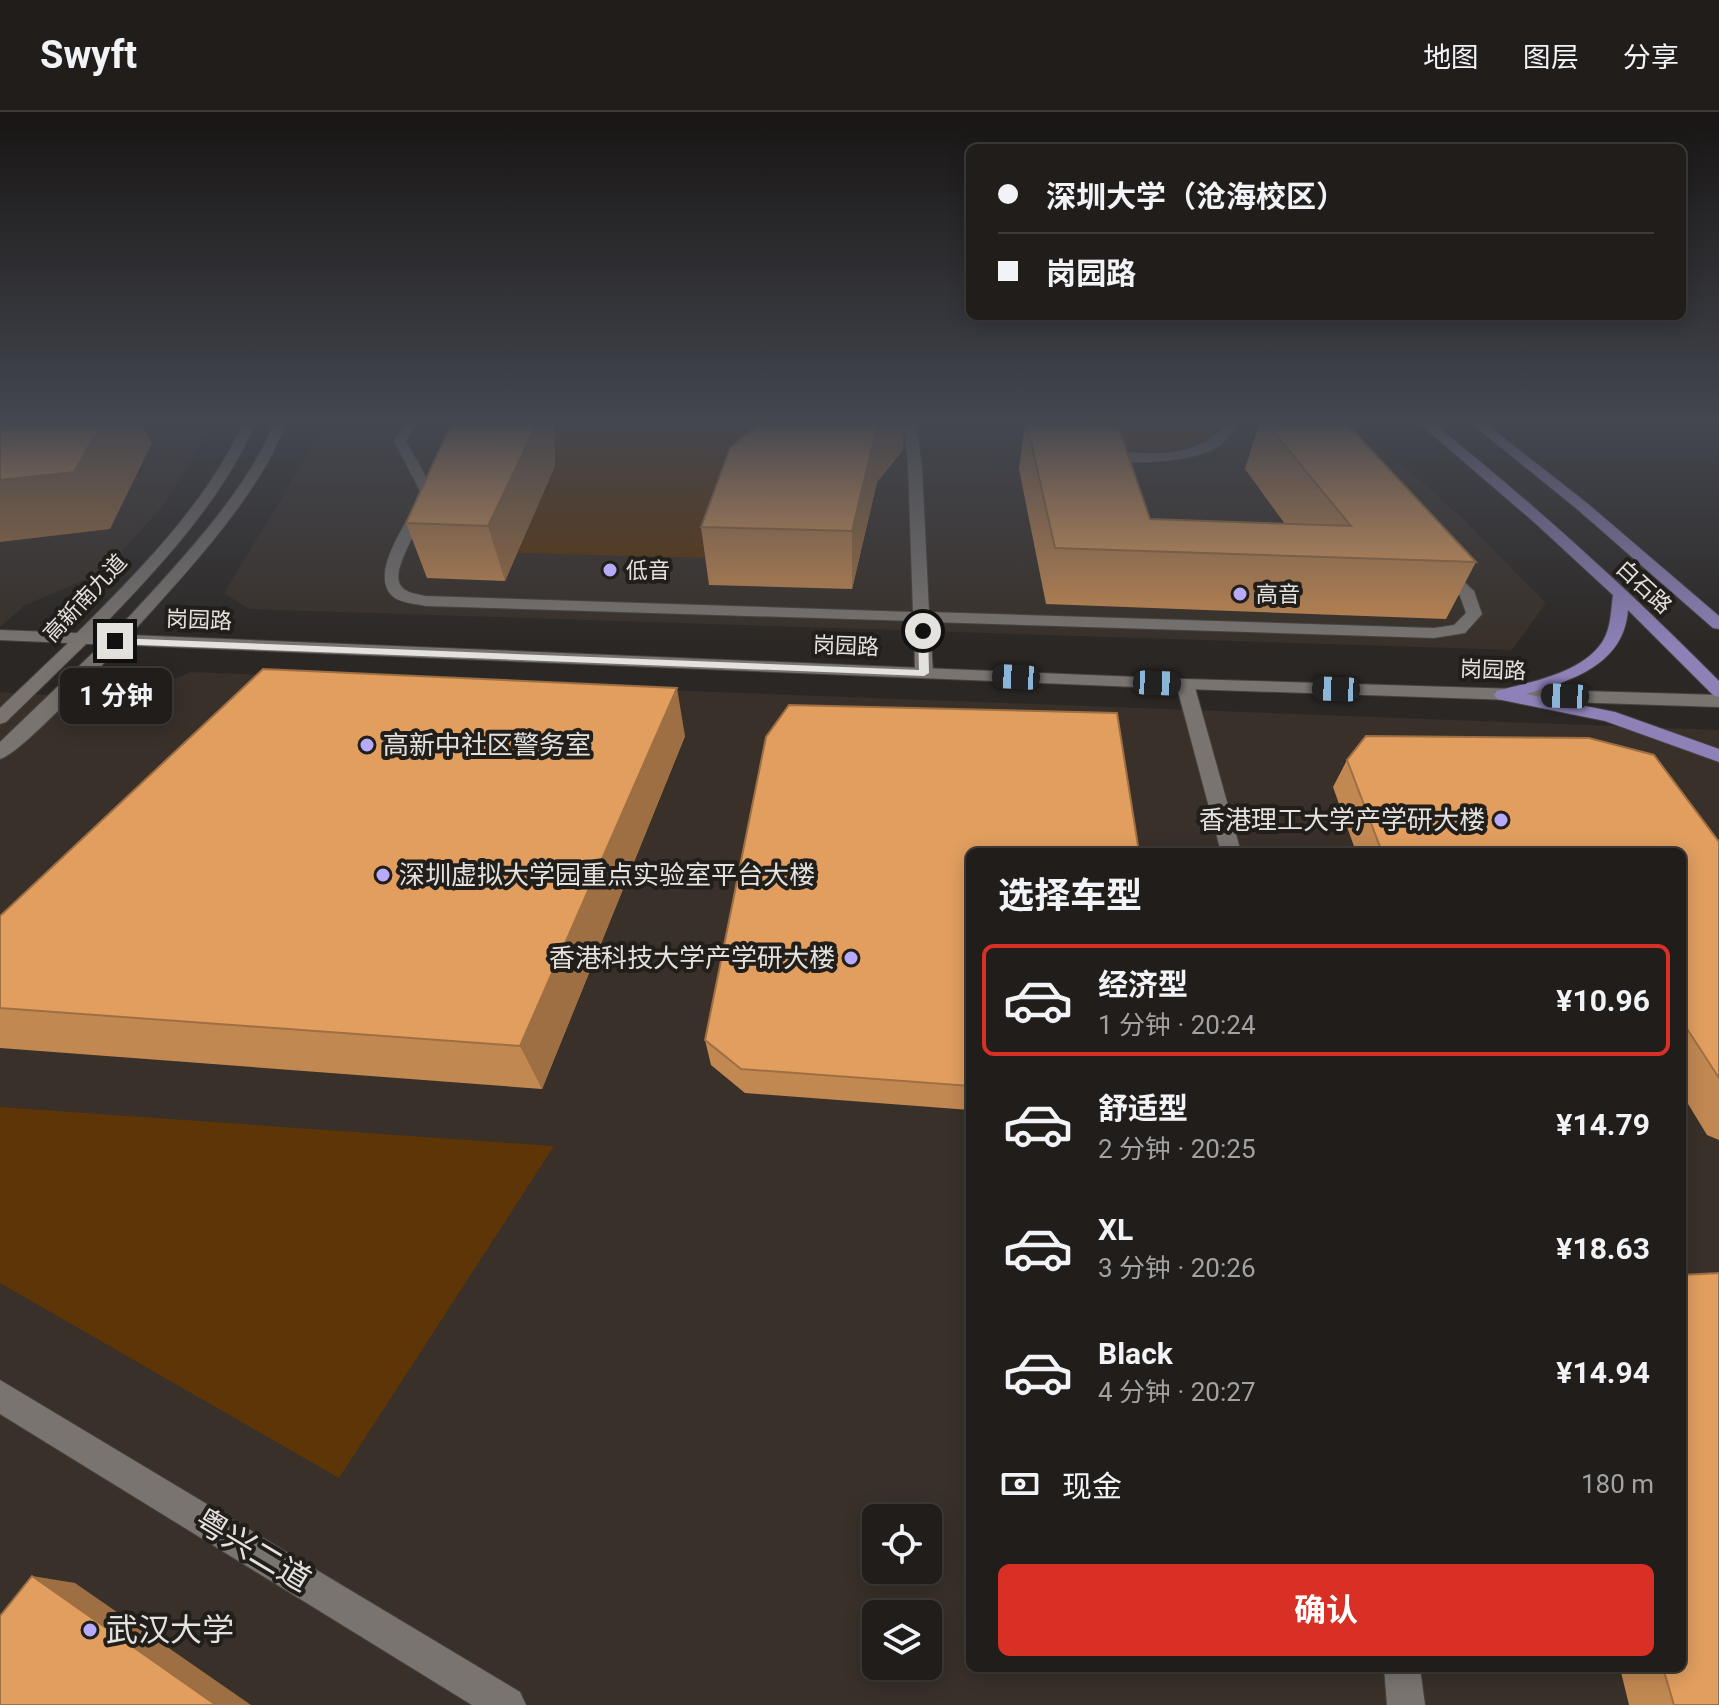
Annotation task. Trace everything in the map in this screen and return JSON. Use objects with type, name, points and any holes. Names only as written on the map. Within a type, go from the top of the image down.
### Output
[{"type":"main road","name":"白石路","points":[[1510,498],[1621,596],[1719,691]]},
{"type":"main road","name":"白石路","points":[[1572,498],[1719,624]]},
{"type":"main road","points":[[1503,695],[1580,672],[1598,658],[1614,636],[1622,613],[1621,596]]},
{"type":"main road","points":[[1691,599],[1719,615]]},
{"type":"main road","points":[[1503,695],[1609,716],[1719,756]]},
{"type":"street","name":"高新南九道","points":[[0,718],[82,640],[170,542],[204,498]]},
{"type":"street","name":"高新南九道","points":[[0,753],[115,641],[197,549],[236,498]]},
{"type":"street","points":[[427,498],[391,567],[391,583],[401,595],[458,603],[1434,633],[1459,629],[1474,614],[1468,594],[1424,551]]},
{"type":"street","points":[[915,498],[924,673]]},
{"type":"street","name":"岗园路","points":[[0,635],[1185,684],[1719,701]]},
{"type":"street","points":[[1185,684],[1230,848]]},
{"type":"street","name":"粤兴二道","points":[[0,1396],[507,1705]]},
{"type":"street","points":[[1402,1672],[1406,1705]]},
{"type":"shaded area","points":[[0,498],[167,498],[102,573],[25,605],[0,627]]},
{"type":"shaded area","points":[[281,498],[1440,498],[1546,603],[1512,650],[249,609],[224,593]]},
{"type":"shaded area","points":[[542,498],[753,498],[711,558],[518,553]]},
{"type":"shaded area","points":[[191,672],[1719,730],[1719,1705],[0,1705],[0,692],[124,700]]},
{"type":"shaded area","points":[[0,1107],[554,1146],[339,1478],[0,1283]]},
{"type":"building","points":[[417,498],[501,498],[488,526],[406,523]]},
{"type":"building","points":[[712,498],[860,498],[852,531],[701,527]]},
{"type":"building","points":[[1044,498],[1143,498],[1150,519],[1351,526],[1328,498],[1416,498],[1476,562],[1055,548]]},
{"type":"building","name":"深圳虚拟大学园重点实验室平台大楼","points":[[263,669],[677,688],[520,1046],[0,1008],[0,916]]},
{"type":"building","name":"香港科技大学产学研大楼","points":[[789,705],[1117,713],[1138,848],[966,848],[966,1086],[741,1069],[705,1040],[766,737]]},
{"type":"building","points":[[1366,736],[1589,738],[1654,755],[1719,842],[1719,1078],[1686,1027],[1686,848],[1380,848],[1347,760]]},
{"type":"building","points":[[1719,1273],[1719,1705],[1674,1705],[1664,1672],[1686,1672],[1686,1275]]},
{"type":"building","name":"武汉大学","points":[[32,1576],[216,1705],[0,1705],[0,1616]]},
{"type":"place","name":"低音","points":[[610,570]]},
{"type":"place","name":"高音","points":[[1240,594]]},
{"type":"place","name":"高新中社区警务室","points":[[367,745]]},
{"type":"place","name":"香港理工大学产学研大楼","points":[[1501,820]]},
{"type":"place","name":"深圳虚拟大学园重点实验室平台大楼","points":[[383,875]]},
{"type":"place","name":"香港科技大学产学研大楼","points":[[851,958]]},
{"type":"place","name":"武汉大学","points":[[90,1630]]},
{"type":"route","points":[[115,641],[924,673],[923,631]]}]
